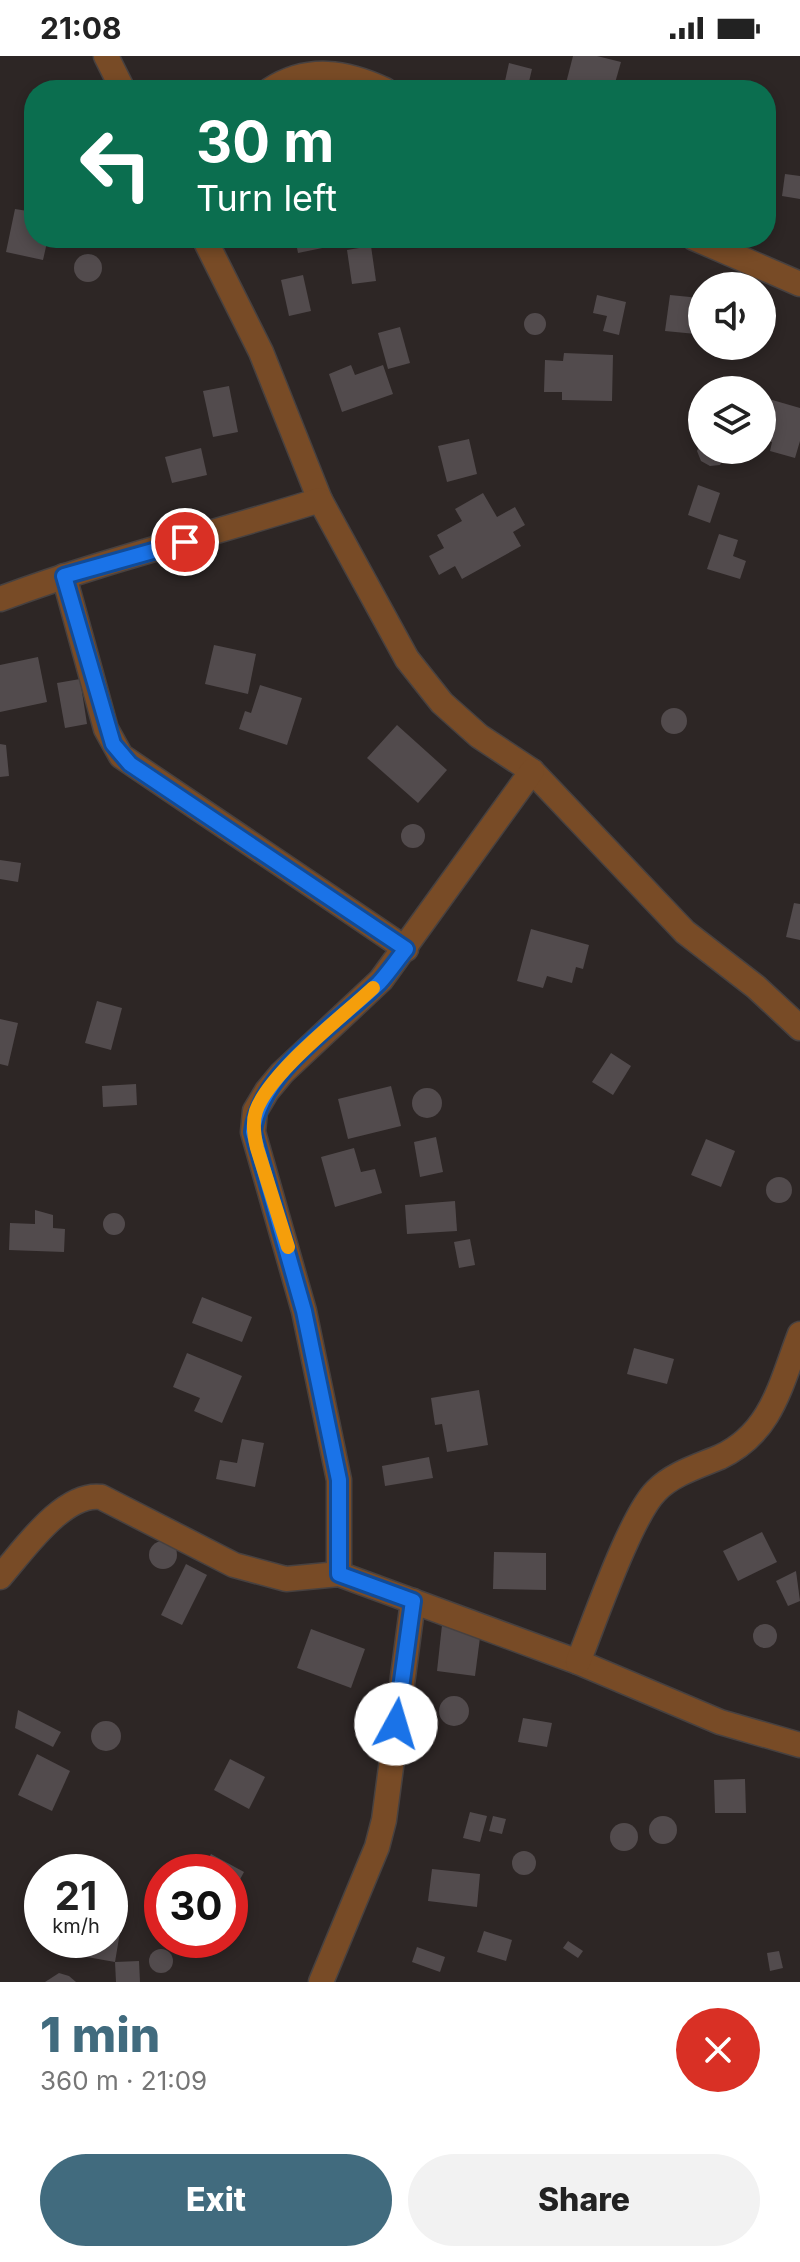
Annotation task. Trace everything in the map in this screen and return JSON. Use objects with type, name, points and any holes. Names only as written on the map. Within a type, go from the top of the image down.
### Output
[{"type":"street","points":[[106,56],[118,80]]},
{"type":"street","points":[[295,80],[313,73],[335,73],[364,80]]},
{"type":"street","points":[[209,248],[261,352],[320,500],[416,670],[442,703],[470,728],[532,771],[685,932],[756,987],[800,1028]]},
{"type":"street","points":[[717,248],[800,284]]},
{"type":"street","points":[[0,599],[64,576],[158,551],[320,500]]},
{"type":"street","points":[[64,576],[106,729],[121,756],[406,949]]},
{"type":"street","points":[[339,1574],[339,1480],[304,1311],[256,1143],[255,1111],[282,1073],[381,980],[532,771]]},
{"type":"street","points":[[578,1662],[644,1505],[666,1482],[735,1450],[760,1428],[777,1400],[800,1334]]},
{"type":"street","points":[[0,1577],[71,1502],[90,1496],[112,1501],[207,1553],[247,1569],[286,1579],[339,1574],[578,1662],[720,1722],[800,1745]]},
{"type":"street","points":[[321,1982],[377,1847],[384,1820],[413,1601]]},
{"type":"building","points":[[573,56],[597,56],[621,62],[616,80],[567,80]]},
{"type":"building","points":[[509,63],[532,69],[529,80],[505,80]]},
{"type":"building","points":[[785,174],[800,176],[800,199],[782,196]]},
{"type":"building","points":[[15,209],[24,210],[24,248],[46,248],[43,260],[6,252]]},
{"type":"building","points":[[297,248],[322,248],[298,253]]},
{"type":"building","points":[[371,248],[376,281],[352,284],[347,250]]},
{"type":"building","points":[[88,254],[98,258],[102,268],[98,278],[88,282],[78,278],[74,268],[78,258]]},
{"type":"building","points":[[303,275],[311,311],[289,316],[281,280]]},
{"type":"building","points":[[597,295],[626,302],[619,335],[603,331],[607,316],[593,313]]},
{"type":"building","points":[[670,295],[688,297],[688,333],[665,331]]},
{"type":"building","points":[[535,313],[543,316],[546,324],[543,332],[535,335],[527,332],[524,324],[527,316]]},
{"type":"building","points":[[400,327],[410,363],[388,369],[378,333]]},
{"type":"building","points":[[564,353],[613,355],[612,401],[562,400],[562,392],[544,392],[545,360],[563,361]]},
{"type":"building","points":[[351,365],[355,375],[383,365],[393,394],[342,412],[329,374]]},
{"type":"building","points":[[229,386],[238,432],[213,437],[203,391]]},
{"type":"building","points":[[776,401],[800,408],[800,441],[795,458],[776,453]]},
{"type":"building","points":[[469,439],[477,474],[447,482],[438,446]]},
{"type":"building","points":[[201,448],[207,475],[172,483],[165,457]]},
{"type":"building","points":[[698,485],[720,493],[710,523],[688,515]]},
{"type":"building","points":[[483,493],[497,517],[515,507],[525,525],[513,532],[521,546],[462,579],[455,566],[439,575],[429,556],[444,548],[437,535],[462,521],[455,509]]},
{"type":"building","points":[[719,534],[738,540],[733,556],[746,561],[740,579],[707,569]]},
{"type":"building","points":[[214,645],[256,654],[248,694],[205,684]]},
{"type":"building","points":[[38,657],[47,702],[0,712],[0,665]]},
{"type":"building","points":[[80,679],[87,724],[65,728],[57,683]]},
{"type":"building","points":[[260,685],[302,698],[287,745],[239,729],[245,711],[251,713]]},
{"type":"building","points":[[674,708],[683,712],[687,721],[683,730],[674,734],[665,730],[661,721],[665,712]]},
{"type":"building","points":[[397,725],[447,770],[418,803],[367,758]]},
{"type":"building","points":[[0,744],[6,745],[9,776],[0,777]]},
{"type":"building","points":[[413,824],[422,827],[425,836],[422,845],[413,848],[404,845],[401,836],[404,827]]},
{"type":"building","points":[[0,860],[21,863],[18,882],[0,879]]},
{"type":"building","points":[[794,903],[800,904],[800,940],[786,937]]},
{"type":"building","points":[[531,929],[589,945],[583,969],[576,967],[572,983],[547,976],[543,988],[517,981]]},
{"type":"building","points":[[97,1001],[122,1008],[111,1050],[85,1043]]},
{"type":"building","points":[[0,1019],[18,1023],[8,1066],[0,1064]]},
{"type":"building","points":[[611,1053],[631,1066],[613,1095],[592,1082]]},
{"type":"building","points":[[136,1084],[137,1105],[103,1107],[102,1086]]},
{"type":"building","points":[[391,1086],[401,1126],[348,1139],[338,1099]]},
{"type":"building","points":[[427,1088],[438,1092],[442,1103],[438,1114],[427,1118],[416,1114],[412,1103],[416,1092]]},
{"type":"building","points":[[436,1137],[443,1172],[420,1177],[414,1142]]},
{"type":"building","points":[[706,1139],[735,1151],[721,1187],[691,1175]]},
{"type":"building","points":[[354,1148],[361,1172],[375,1169],[382,1193],[335,1207],[321,1157]]},
{"type":"building","points":[[779,1177],[788,1181],[792,1190],[788,1199],[779,1203],[770,1199],[766,1190],[770,1181]]},
{"type":"building","points":[[455,1201],[457,1231],[407,1234],[405,1205]]},
{"type":"building","points":[[35,1210],[53,1215],[53,1228],[65,1229],[64,1252],[9,1250],[10,1223],[35,1224]]},
{"type":"building","points":[[114,1213],[125,1224],[114,1235],[103,1224]]},
{"type":"building","points":[[470,1239],[475,1265],[459,1268],[454,1242]]},
{"type":"building","points":[[202,1297],[252,1317],[242,1342],[192,1323]]},
{"type":"building","points":[[634,1348],[674,1359],[667,1384],[627,1374]]},
{"type":"building","points":[[187,1353],[242,1376],[222,1423],[194,1411],[200,1398],[173,1387]]},
{"type":"building","points":[[479,1390],[488,1445],[447,1452],[442,1424],[435,1425],[431,1398]]},
{"type":"building","points":[[242,1439],[264,1443],[255,1487],[216,1479],[220,1460],[237,1463]]},
{"type":"building","points":[[429,1457],[433,1478],[385,1486],[382,1466]]},
{"type":"building","points":[[762,1532],[777,1562],[738,1581],[723,1551]]},
{"type":"building","points":[[163,1541],[173,1545],[177,1555],[173,1565],[163,1569],[153,1565],[149,1555],[153,1545]]},
{"type":"building","points":[[494,1552],[546,1553],[546,1590],[493,1589]]},
{"type":"building","points":[[186,1564],[207,1575],[182,1625],[161,1615]]},
{"type":"building","points":[[796,1571],[800,1601],[788,1606],[776,1581]]},
{"type":"building","points":[[765,1624],[774,1627],[777,1636],[774,1645],[765,1648],[756,1645],[753,1636],[756,1627]]},
{"type":"building","points":[[442,1625],[481,1630],[475,1676],[437,1671]]},
{"type":"building","points":[[311,1629],[365,1649],[351,1688],[297,1668]]},
{"type":"building","points":[[454,1696],[465,1700],[469,1711],[465,1722],[454,1726],[443,1722],[439,1711],[443,1700]]},
{"type":"building","points":[[18,1710],[61,1732],[53,1747],[15,1728]]},
{"type":"building","points":[[523,1718],[552,1723],[547,1747],[518,1742]]},
{"type":"building","points":[[106,1721],[112,1722],[120,1730],[120,1742],[112,1750],[106,1751],[100,1750],[92,1742],[91,1736],[92,1730],[100,1722]]},
{"type":"building","points":[[37,1754],[70,1771],[52,1811],[18,1795]]},
{"type":"building","points":[[230,1759],[265,1777],[249,1809],[214,1790]]},
{"type":"building","points":[[745,1779],[746,1813],[715,1813],[714,1780]]},
{"type":"building","points":[[470,1812],[487,1816],[480,1842],[463,1838]]},
{"type":"building","points":[[493,1816],[506,1819],[502,1834],[489,1831]]},
{"type":"building","points":[[663,1816],[673,1820],[677,1830],[673,1840],[663,1844],[653,1840],[649,1830],[653,1820]]},
{"type":"building","points":[[624,1823],[634,1827],[638,1837],[634,1847],[624,1851],[614,1847],[610,1837],[614,1827]]},
{"type":"building","points":[[519,1851],[529,1851],[536,1858],[536,1868],[529,1875],[519,1875],[512,1868],[512,1858]]},
{"type":"building","points":[[432,1869],[480,1874],[477,1907],[428,1901]]},
{"type":"building","points":[[484,1931],[512,1940],[506,1961],[477,1952]]},
{"type":"building","points":[[568,1941],[583,1951],[578,1958],[563,1948]]},
{"type":"building","points":[[417,1947],[445,1957],[440,1972],[412,1962]]},
{"type":"building","points":[[779,1951],[783,1968],[770,1971],[767,1953]]},
{"type":"building","points":[[92,1958],[116,1958],[115,1962]]},
{"type":"building","points":[[150,1958],[172,1958],[172,1966],[166,1972],[156,1972],[150,1966]]},
{"type":"building","points":[[139,1961],[140,1982],[116,1982],[115,1962]]},
{"type":"building","points":[[59,1973],[69,1976],[76,1982],[45,1982]]},
{"type":"slow traffic","points":[[288,1247],[253,1132],[255,1111],[282,1073],[373,988]]},
{"type":"route","points":[[185,542],[64,576],[106,729],[113,744],[130,764],[284,864],[406,949],[381,980],[282,1073],[255,1111],[253,1132],[304,1311],[339,1480],[342,1533],[339,1574],[413,1601],[396,1724]]}]
